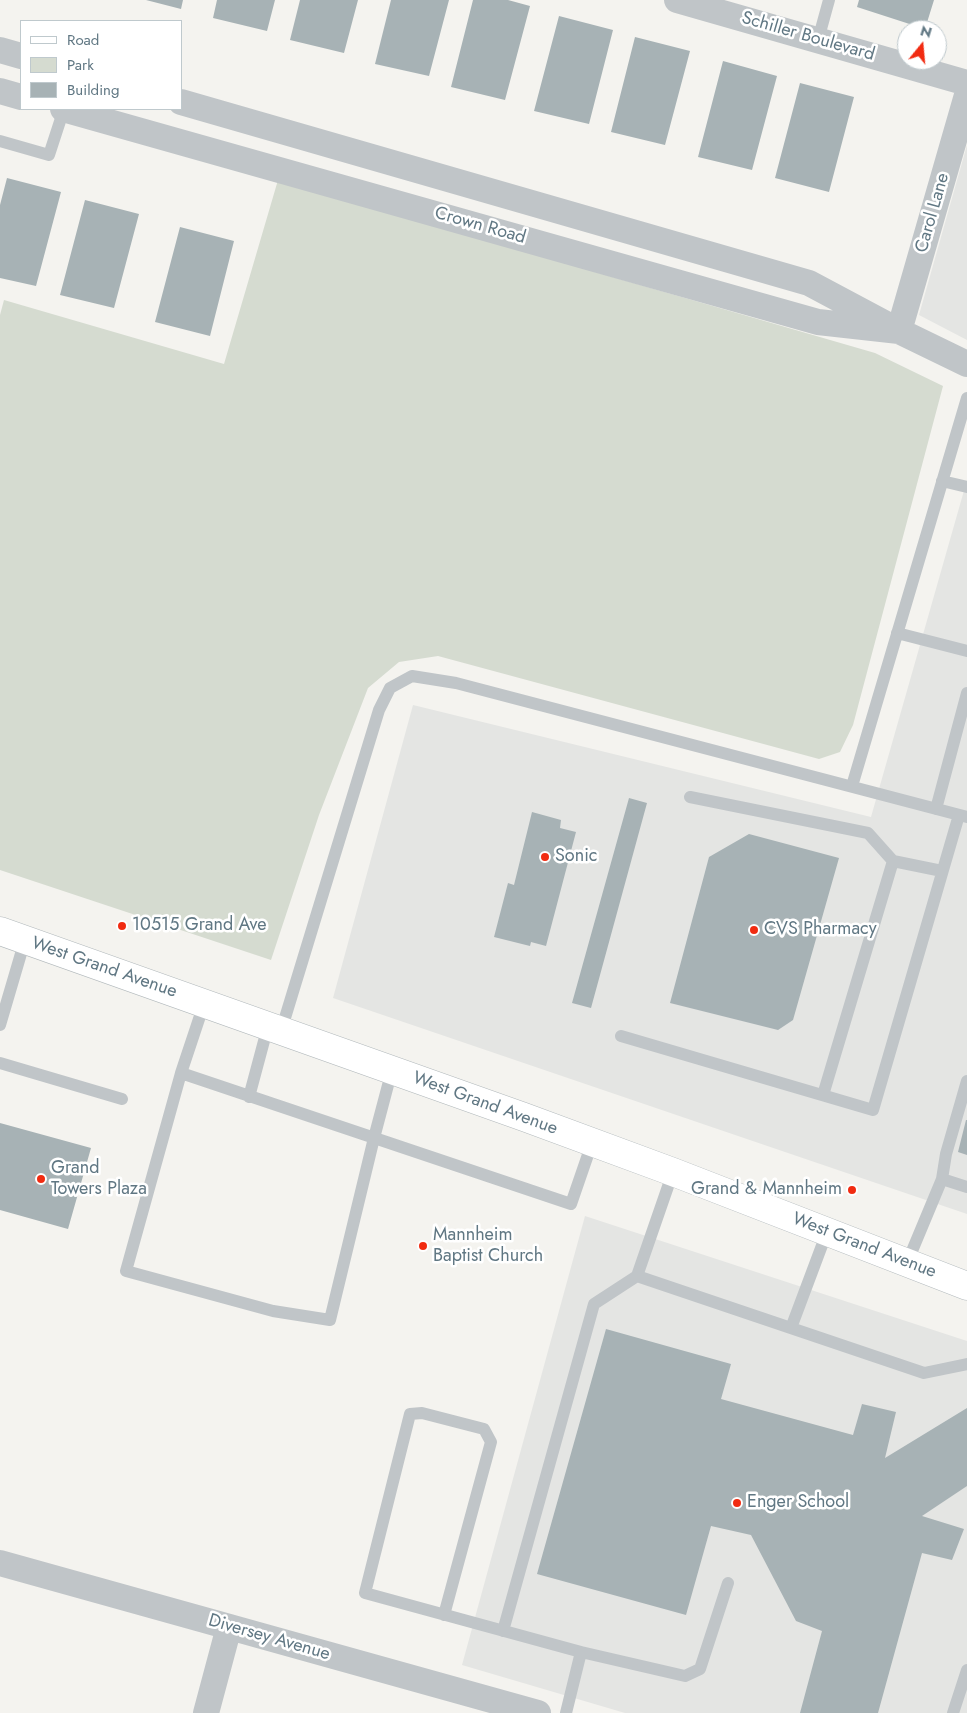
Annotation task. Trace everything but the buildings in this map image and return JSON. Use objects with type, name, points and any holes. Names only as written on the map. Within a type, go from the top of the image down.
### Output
[{"type":"main road","name":"West Grand Avenue","points":[[0,932],[275,1028],[673,1172],[967,1286]]},
{"type":"street","name":"Schiller Boulevard","points":[[677,0],[729,7],[818,40],[967,83]]},
{"type":"street","points":[[0,50],[20,56]]},
{"type":"street","points":[[0,91],[20,97]]},
{"type":"street","name":"Carol Lane","points":[[899,331],[967,95]]},
{"type":"street","name":"Crown Road","points":[[182,102],[809,283],[899,331],[967,364]]},
{"type":"street","name":"Crown Road","points":[[68,110],[818,322],[899,331]]},
{"type":"street","name":"Diversey Avenue","points":[[0,1563],[538,1713]]},
{"type":"street","points":[[206,1713],[229,1627]]},
{"type":"lane","points":[[818,40],[829,0]]},
{"type":"lane","points":[[0,141],[49,155],[64,110]]},
{"type":"lane","points":[[852,786],[967,398]]},
{"type":"lane","points":[[942,481],[967,487]]},
{"type":"lane","points":[[898,633],[967,651]]},
{"type":"lane","points":[[250,1096],[275,1028],[380,710],[390,688],[412,676],[456,683],[963,816],[942,871],[873,1110],[621,1036]]},
{"type":"lane","points":[[936,809],[967,693]]},
{"type":"lane","points":[[690,797],[868,833],[894,861],[942,871]]},
{"type":"lane","points":[[823,1095],[894,861]]},
{"type":"lane","points":[[0,1025],[25,940]]},
{"type":"lane","points":[[204,1004],[181,1073],[126,1271],[273,1311],[330,1320],[392,1070]]},
{"type":"lane","points":[[0,1063],[122,1099]]},
{"type":"lane","points":[[181,1073],[571,1204],[592,1143]]},
{"type":"lane","points":[[907,1263],[942,1179],[946,1154],[967,1081]]},
{"type":"lane","points":[[504,1631],[594,1304],[637,1276],[673,1172]]},
{"type":"lane","points":[[942,1179],[967,1187]]},
{"type":"lane","points":[[791,1328],[827,1232]]},
{"type":"lane","points":[[637,1276],[924,1373],[967,1364]]},
{"type":"lane","points":[[444,1615],[491,1442],[484,1429],[422,1413],[410,1414],[366,1593],[444,1615],[581,1652],[685,1676],[700,1669],[728,1583]]},
{"type":"lane","points":[[566,1713],[581,1652]]},
{"type":"lane","points":[[953,1713],[967,1670]]},
{"type":"shaded area","points":[[967,145],[967,340],[919,315]]},
{"type":"shaded area","points":[[967,480],[967,1214],[333,998],[413,705],[871,817]]},
{"type":"shaded area","name":"Enger School","points":[[585,1216],[967,1341],[967,1713],[625,1713],[462,1665]]},
{"type":"green space","points":[[278,180],[875,353],[943,386],[853,725],[840,752],[819,759],[438,656],[399,662],[368,688],[319,815],[271,960],[0,870],[0,315],[4,300],[224,364]]},
{"type":"place","name":"Sonic","points":[[545,857]]},
{"type":"place","name":"10515 Grand Ave","points":[[122,926]]},
{"type":"place","name":"CVS Pharmacy","points":[[754,930]]},
{"type":"place","name":"Grand Towers Plaza","points":[[41,1179]]},
{"type":"place","name":"Grand & Mannheim","points":[[852,1190]]},
{"type":"place","name":"Mannheim Baptist Church","points":[[423,1246]]},
{"type":"place","name":"Enger School","points":[[737,1503]]}]
